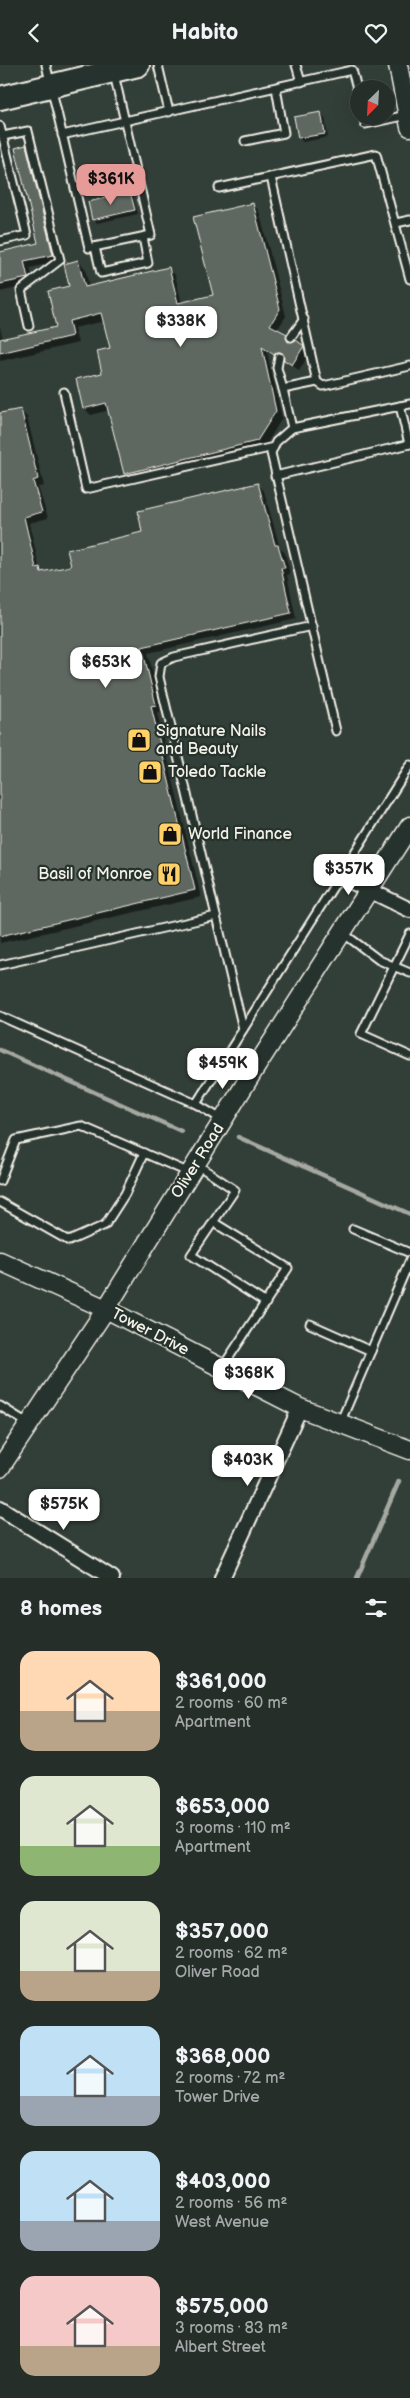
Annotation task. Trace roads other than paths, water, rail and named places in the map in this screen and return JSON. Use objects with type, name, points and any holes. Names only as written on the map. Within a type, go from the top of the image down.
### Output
[{"type":"main road","points":[[1,95],[48,75],[83,75],[138,65]]},
{"type":"street","points":[[398,65],[408,121]]},
{"type":"street","name":"Oliver Road","points":[[0,1468],[106,1309],[193,1168],[410,827]]},
{"type":"street","points":[[340,876],[410,910]]},
{"type":"street","name":"Tower Drive","points":[[0,1261],[106,1309],[300,1408],[410,1450]]},
{"type":"street","points":[[222,1578],[300,1408]]},
{"type":"street","points":[[0,1508],[112,1578]]},
{"type":"lane","points":[[158,65],[169,112]]},
{"type":"lane","points":[[296,65],[301,82]]},
{"type":"lane","points":[[62,135],[352,70],[355,80]]},
{"type":"lane","points":[[48,75],[89,249],[151,235],[113,71]]},
{"type":"lane","points":[[246,141],[284,133],[276,87]]},
{"type":"lane","points":[[395,122],[408,121]]},
{"type":"lane","points":[[0,126],[3,149],[27,235],[0,241]]},
{"type":"lane","points":[[2,136],[28,131],[60,260],[21,290],[29,326]]},
{"type":"lane","points":[[219,188],[376,154],[410,279]]},
{"type":"lane","points":[[271,177],[317,382]]},
{"type":"lane","points":[[396,223],[410,220]]},
{"type":"lane","points":[[95,247],[101,273],[148,263],[143,237]]},
{"type":"lane","points":[[291,337],[304,319]]},
{"type":"lane","points":[[279,357],[277,368],[292,428]]},
{"type":"lane","points":[[283,389],[317,382],[324,386],[410,366]]},
{"type":"lane","points":[[64,392],[86,489],[274,447]]},
{"type":"lane","points":[[336,731],[271,453],[276,442],[292,428],[410,404]]},
{"type":"lane","points":[[275,475],[410,444],[400,406]]},
{"type":"lane","points":[[243,1029],[159,677],[161,663],[174,657],[312,626]]},
{"type":"lane","points":[[196,1104],[410,765]]},
{"type":"lane","points":[[0,965],[216,916]]},
{"type":"lane","points":[[343,933],[379,960],[410,973]]},
{"type":"lane","points":[[410,934],[361,1034],[410,1056]]},
{"type":"lane","points":[[0,1016],[196,1104],[224,1120]]},
{"type":"lane","points":[[0,1181],[16,1140],[81,1126],[144,1153],[193,1168],[235,1189],[191,1255],[266,1303]]},
{"type":"lane","points":[[0,1202],[69,1241],[104,1225],[125,1194],[144,1153]]},
{"type":"lane","points":[[214,1222],[288,1268],[222,1368]]},
{"type":"lane","points":[[353,1229],[410,1253]]},
{"type":"lane","points":[[340,1423],[410,1260]]},
{"type":"lane","points":[[310,1324],[371,1351]]},
{"type":"lane","points":[[0,1406],[29,1425]]},
{"type":"waterway","points":[[0,1050],[181,1131]]},
{"type":"waterway","points":[[238,1137],[410,1214]]},
{"type":"waterway","points":[[357,1578],[399,1481]]},
{"type":"place","name":"Signature Nails and Beauty","points":[[139,740]]},
{"type":"place","name":"Toledo Tackle","points":[[150,772]]},
{"type":"place","name":"World Finance","points":[[170,834]]},
{"type":"place","name":"Basil of Monroe","points":[[169,874]]}]
